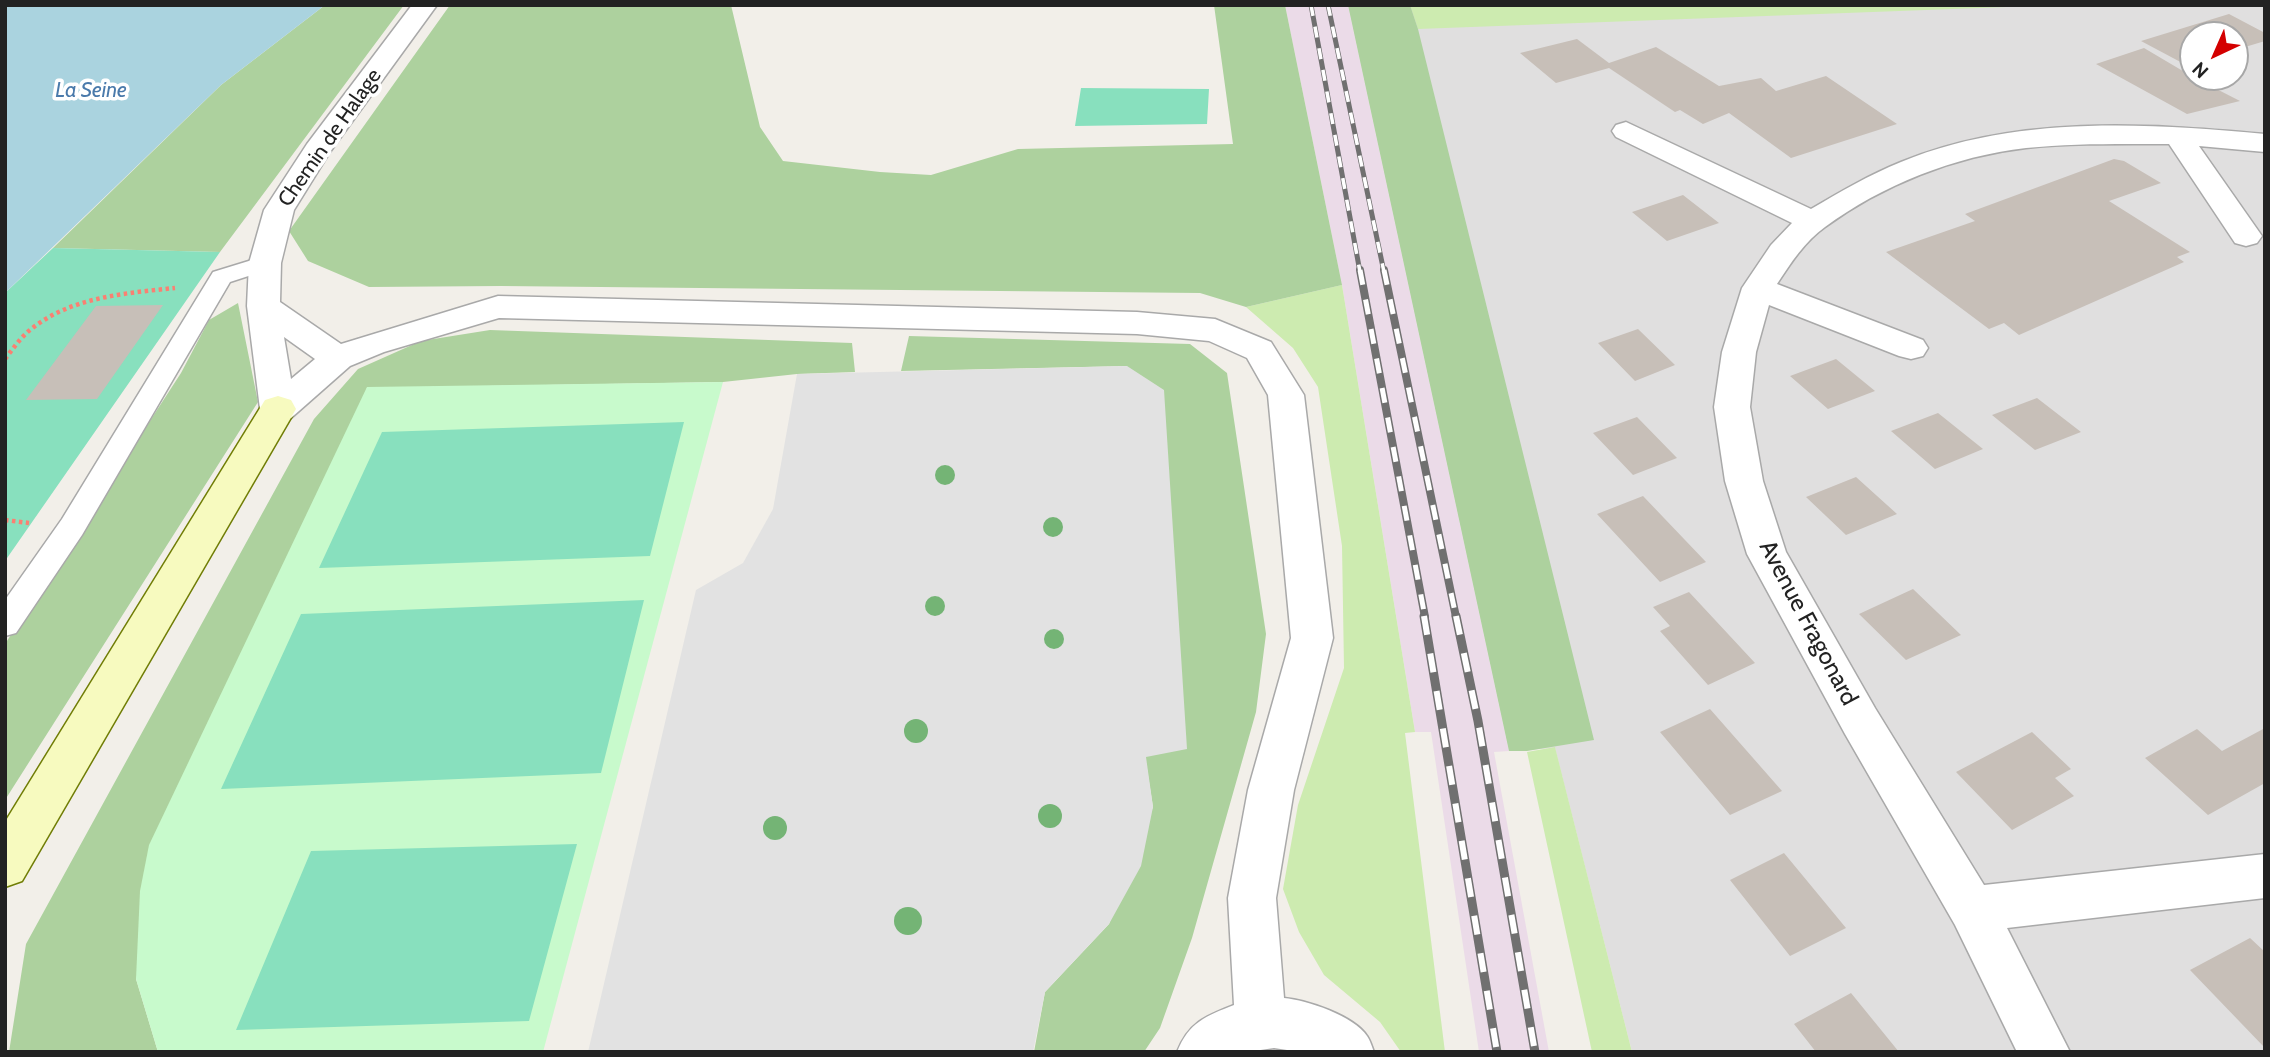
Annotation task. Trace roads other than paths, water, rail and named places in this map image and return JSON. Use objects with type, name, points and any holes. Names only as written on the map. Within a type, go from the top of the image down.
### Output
[{"type":"main road","points":[[5,865],[278,409]]},
{"type":"street","name":"Chemin de Halage","points":[[278,409],[263,306],[265,263],[279,210],[317,150],[425,5]]},
{"type":"street","points":[[1626,131],[1812,220]]},
{"type":"street","name":"Avenue Fragonard","points":[[2044,1052],[1972,909],[1860,721],[1767,554],[1744,481],[1732,407],[1739,352],[1758,288],[1782,253],[1812,220],[1866,189],[1913,167],[1968,151],[2023,141],[2088,135],[2178,135],[2265,143]]},
{"type":"street","points":[[2178,135],[2246,236]]},
{"type":"street","points":[[1758,288],[1911,348]]},
{"type":"street","points":[[263,306],[338,358]]},
{"type":"street","points":[[278,409],[338,358],[372,344],[498,307],[1137,323],[1214,330],[1259,351],[1286,395],[1312,638],[1271,790],[1252,898],[1261,1022]]},
{"type":"street","points":[[1972,909],[2265,876]]},
{"type":"street","points":[[1203,1052],[1233,1030],[1261,1022],[1293,1023],[1322,1034],[1348,1052]]},
{"type":"lane","points":[[5,624],[72,527],[221,277],[265,263]]},
{"type":"water","name":"La Seine","points":[[5,5],[325,5],[221,85],[5,293]]},
{"type":"railway","points":[[1311,5],[1360,272]]},
{"type":"railway","points":[[1328,5],[1384,272]]},
{"type":"railway","points":[[1360,270],[1425,617]]},
{"type":"railway","points":[[1384,270],[1456,617]]},
{"type":"railway","points":[[1424,616],[1497,1052]]},
{"type":"railway","points":[[1456,616],[1478,721],[1535,1052]]}]
